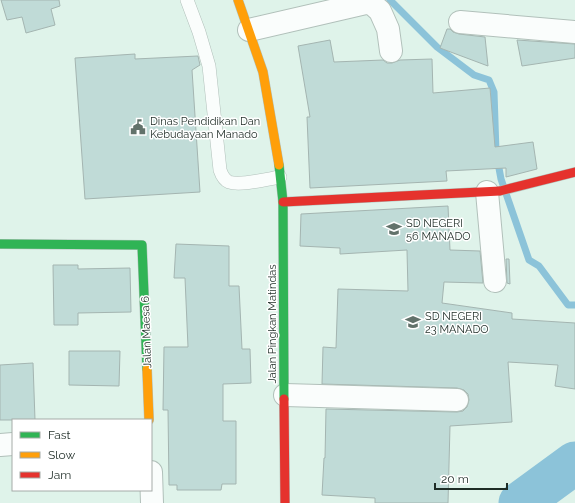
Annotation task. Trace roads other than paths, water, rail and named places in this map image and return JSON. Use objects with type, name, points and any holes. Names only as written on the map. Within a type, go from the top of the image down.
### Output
[{"type":"street","name":"Jalan Pingkan Matindas","points":[[238,0],[263,72],[276,145],[283,202],[285,395],[284,503]]},
{"type":"street","points":[[249,30],[370,2],[380,11],[388,29],[391,51]]},
{"type":"street","points":[[460,22],[575,32]]},
{"type":"street","points":[[283,202],[494,192],[575,172]]},
{"type":"street","points":[[494,192],[495,281]]},
{"type":"street","name":"Jalan Maesa 6","points":[[0,244],[142,245],[144,419]]},
{"type":"street","points":[[285,395],[457,400]]},
{"type":"street","points":[[0,445],[12,444]]},
{"type":"street","points":[[152,491],[152,503]]},
{"type":"lane","points":[[187,0],[199,32],[209,66],[220,170],[223,178],[230,183],[245,183],[280,177]]},
{"type":"waterway","points":[[390,0],[437,47],[474,75],[489,80],[494,92],[496,152],[501,179],[529,260],[539,266],[568,305],[575,305]]},
{"type":"waterway","points":[[520,503],[575,463]]},
{"type":"place","name":"Dinas Pendidikan Dan Kebudayaan Manado","points":[[138,127]]},
{"type":"place","name":"SD NEGERI 56 MANADO","points":[[394,229]]},
{"type":"place","name":"SD NEGERI 23 MANADO","points":[[413,322]]}]
